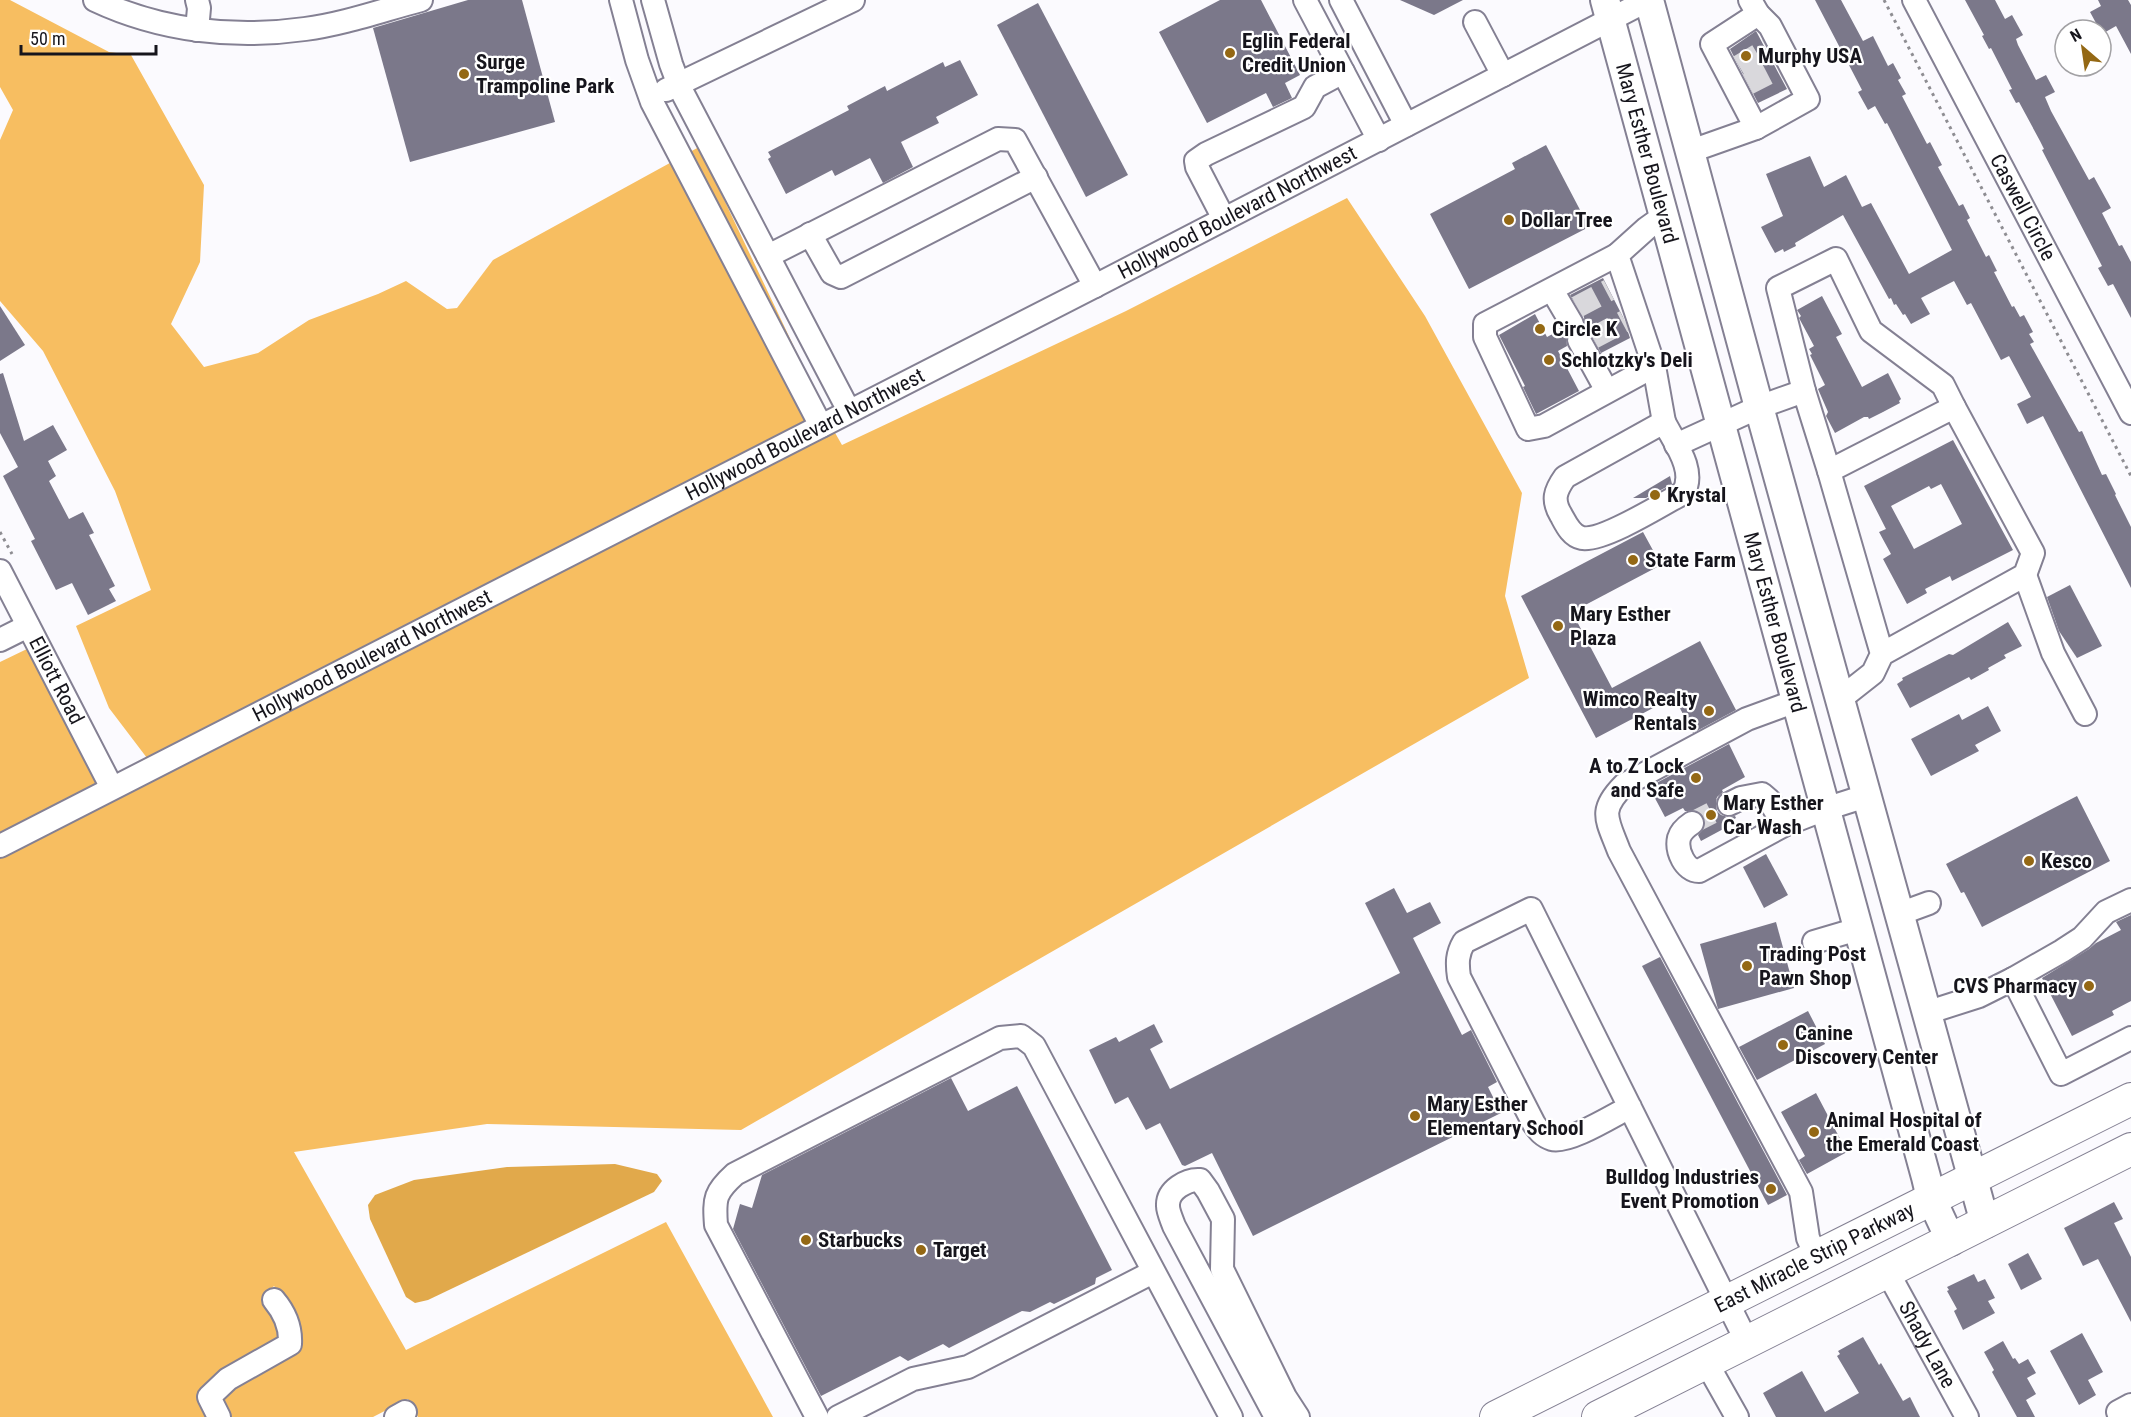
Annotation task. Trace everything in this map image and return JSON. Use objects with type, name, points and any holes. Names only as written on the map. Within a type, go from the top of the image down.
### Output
[{"type":"highway","name":"East Miracle Strip Parkway","points":[[1496,1417],[2131,1098]]},
{"type":"highway","points":[[1598,1417],[1887,1271],[2128,1159]]},
{"type":"main road","name":"Mary Esther Boulevard","points":[[1649,0],[1985,1224]]},
{"type":"main road","name":"Mary Esther Boulevard","points":[[1607,10],[1931,1198],[1951,1241]]},
{"type":"street","points":[[95,0],[160,23],[197,30],[248,33],[307,29],[421,0]]},
{"type":"street","points":[[196,0],[199,8],[197,30]]},
{"type":"street","points":[[621,0],[638,60],[663,125],[821,426]]},
{"type":"street","points":[[653,0],[679,84],[849,411]]},
{"type":"street","points":[[651,97],[853,0]]},
{"type":"street","points":[[1305,0],[1378,140]]},
{"type":"street","points":[[1341,0],[1406,125]]},
{"type":"street","name":"Hollywood Boulevard Northwest","points":[[0,846],[1503,75],[1607,10],[1649,0]]},
{"type":"street","name":"Caswell Circle","points":[[1914,0],[2131,413]]},
{"type":"street","points":[[1691,151],[1756,128],[1808,99],[1780,56],[1770,26],[1754,7],[1712,44],[1737,78],[1756,128]]},
{"type":"street","points":[[1475,22],[1503,75]]},
{"type":"street","points":[[1224,219],[1196,161],[1304,107],[1316,87],[1343,72]]},
{"type":"street","points":[[768,256],[998,139],[1015,140],[1095,286]]},
{"type":"street","points":[[810,234],[832,273],[841,277],[1036,177]]},
{"type":"street","points":[[1654,366],[1544,426],[1528,429],[1485,337],[1485,324],[1617,255],[1664,216]]},
{"type":"street","points":[[1617,255],[1618,286],[1654,366],[1664,422],[1685,462],[1687,479],[1683,493],[1607,533],[1590,538],[1580,538],[1572,533],[1559,512],[1554,497],[1565,477],[1664,422]]},
{"type":"street","points":[[1882,654],[1804,391],[1778,288],[1836,259],[1871,331],[1942,385],[2033,553],[2025,575],[2053,653],[2085,714]]},
{"type":"street","points":[[1552,290],[1578,327],[1607,391]]},
{"type":"street","points":[[1676,445],[1720,423],[1804,391]]},
{"type":"street","points":[[1829,471],[1954,407]]},
{"type":"street","name":"Elliott Road","points":[[0,571],[112,788]]},
{"type":"street","points":[[1840,699],[1873,673],[1882,654],[2025,575]]},
{"type":"street","points":[[0,640],[28,626]]},
{"type":"street","points":[[1796,701],[1747,719],[1624,785],[1612,797],[1606,809],[1619,850],[1801,1192],[1808,1238],[1816,1256]]},
{"type":"street","points":[[1729,804],[1741,798],[1762,794],[1769,800],[1784,825]]},
{"type":"street","points":[[1692,823],[1679,837],[1679,847],[1687,867],[1693,871],[1699,871],[1784,825],[1825,808],[1866,796]]},
{"type":"street","points":[[1926,1013],[1979,996],[2062,951],[2082,938],[2106,912],[2131,900]]},
{"type":"street","points":[[1899,914],[1929,903]]},
{"type":"street","points":[[1630,1107],[1570,1137],[1554,1140],[1541,1134],[1459,977],[1456,963],[1464,942],[1531,909],[1630,1107],[1727,1301],[1747,1342]]},
{"type":"street","points":[[1814,942],[1858,929]]},
{"type":"street","points":[[2013,978],[2061,1074],[2131,1038]]},
{"type":"street","points":[[817,1417],[716,1225],[715,1208],[720,1188],[735,1174],[1000,1038],[1022,1036],[1034,1046],[1231,1417]]},
{"type":"street","points":[[1276,1417],[1174,1226],[1168,1206],[1171,1196],[1178,1188],[1191,1180],[1200,1180],[1223,1219],[1222,1269],[1285,1397],[1298,1417]]},
{"type":"street","name":"Shady Lane","points":[[1887,1271],[1967,1417]]},
{"type":"street","points":[[838,1417],[913,1379],[968,1367],[1153,1272]]},
{"type":"street","points":[[219,1417],[209,1397],[228,1378],[290,1344],[291,1330],[274,1300]]},
{"type":"street","points":[[1706,1362],[1737,1417]]},
{"type":"path","points":[[1884,0],[2131,476]]},
{"type":"shaded area","points":[[0,0],[10,0],[109,52],[131,55],[204,185],[200,262],[171,324],[204,367],[258,353],[309,320],[406,281],[447,309],[457,308],[493,260],[699,147],[825,412],[147,758],[109,708],[76,626],[151,590],[115,491],[43,351],[0,301],[0,140],[13,110],[0,87]]},
{"type":"shaded area","points":[[1347,198],[1425,316],[1522,493],[1505,596],[1529,678],[741,1130],[487,1124],[294,1152],[406,1350],[666,1222],[773,1417],[418,1417],[408,1399],[373,1417],[229,1417],[221,1400],[234,1387],[295,1353],[285,1299],[274,1286],[261,1299],[271,1311],[281,1337],[222,1369],[209,1417],[0,1417],[0,858],[834,431],[842,445],[1126,311]]},
{"type":"shaded area","points":[[29,648],[99,783],[0,835],[0,662]]},
{"type":"shaded area","points":[[615,1164],[657,1174],[662,1181],[654,1192],[428,1300],[415,1303],[406,1297],[370,1219],[368,1205],[375,1195],[414,1180],[507,1167]]},
{"type":"building","name":"Surge Trampoline Park","points":[[468,0],[522,0],[555,122],[410,162],[373,28]]},
{"type":"building","name":"Eglin Federal Credit Union","points":[[1220,0],[1261,0],[1300,75],[1285,83],[1292,98],[1273,107],[1266,93],[1207,123],[1159,32]]},
{"type":"building","points":[[1400,0],[1463,0],[1434,15]]},
{"type":"building","points":[[1815,0],[1841,0],[1863,41],[1873,36],[1888,66],[1893,63],[1901,78],[1898,80],[1906,94],[1902,96],[1927,144],[1930,142],[1942,165],[1938,167],[1959,206],[1963,204],[1970,218],[1967,220],[1986,257],[1989,255],[1997,271],[1994,272],[2012,307],[2014,306],[2020,317],[2024,315],[2033,332],[2029,334],[2034,342],[2030,344],[2079,432],[2082,431],[2102,475],[2106,474],[2131,527],[2131,588],[2043,416],[2027,424],[2017,404],[2031,397],[2009,356],[2001,360],[1971,303],[1967,305],[1954,281],[1921,298],[1930,314],[1911,324],[1905,314],[1903,315],[1896,304],[1894,305],[1891,298],[1889,299],[1843,215],[1784,252],[1783,249],[1775,253],[1771,246],[1761,227],[1783,216],[1766,174],[1810,156],[1824,187],[1846,175],[1862,207],[1871,203],[1909,274],[1952,250],[1887,123],[1885,124],[1875,106],[1868,110],[1858,92],[1862,90]]},
{"type":"building","points":[[1965,0],[1995,0],[2005,19],[2012,15],[2023,35],[2016,39],[2018,45],[2036,80],[2046,75],[2055,92],[2045,97],[2051,111],[2089,180],[2094,177],[2111,208],[2102,213],[2119,246],[2122,245],[2131,262],[2131,318],[2113,284],[2108,286],[2098,268],[2102,266],[2042,150],[2044,149],[2019,102],[2016,103],[2009,90],[2012,89]]},
{"type":"building","points":[[2098,0],[2128,0],[2131,5],[2131,54],[2116,26],[2113,28],[2113,18],[2093,18],[2090,12],[2101,6]]},
{"type":"building","points":[[1038,3],[1128,175],[1086,197],[997,25]]},
{"type":"building","points":[[1756,31],[1787,89],[1758,103],[1730,49]]},
{"type":"building","points":[[960,60],[978,95],[936,117],[939,123],[901,142],[913,167],[883,183],[870,158],[835,176],[832,170],[786,194],[768,159],[771,157],[768,152],[849,110],[847,106],[885,86],[887,91],[943,62],[945,67]]},
{"type":"building","name":"Dollar Tree","points":[[1546,145],[1589,227],[1469,289],[1430,214],[1515,169],[1512,163]]},
{"type":"building","points":[[1603,278],[1623,317],[1630,338],[1601,353],[1591,334],[1585,328],[1584,317],[1570,295]]},
{"type":"building","points":[[1822,296],[1842,334],[1836,337],[1862,387],[1888,373],[1901,399],[1900,403],[1883,412],[1869,419],[1864,417],[1835,433],[1826,416],[1828,412],[1818,389],[1825,385],[1810,355],[1812,354],[1809,349],[1814,346],[1797,310]]},
{"type":"building","points":[[0,306],[25,345],[0,361]]},
{"type":"building","points":[[1535,314],[1547,337],[1560,330],[1566,336],[1567,346],[1558,351],[1579,391],[1536,414],[1523,387],[1525,386],[1499,335]]},
{"type":"building","points":[[3,373],[24,441],[53,425],[67,450],[48,461],[56,476],[49,481],[69,519],[83,512],[94,533],[89,535],[115,586],[109,589],[116,601],[88,615],[72,583],[56,590],[31,541],[35,539],[3,476],[18,467],[0,433],[0,374]]},
{"type":"building","points":[[1953,440],[2013,550],[1952,581],[1950,576],[1925,589],[1927,593],[1907,604],[1883,559],[1891,554],[1879,532],[1886,529],[1864,486]],"holes":[[[1941,484],[1962,524],[1914,549],[1891,506],[1929,486],[1931,489]]]},
{"type":"building","points":[[1670,476],[1672,484],[1646,498],[1633,498]]},
{"type":"building","name":"Mary Esther Plaza","points":[[1643,532],[1661,565],[1572,612],[1612,688],[1700,641],[1736,710],[1693,733],[1674,697],[1596,738],[1521,596]]},
{"type":"building","points":[[2070,585],[2102,646],[2077,658],[2059,631],[2047,597]]},
{"type":"building","points":[[2008,622],[2022,646],[2004,655],[2006,658],[1971,680],[1969,677],[1910,708],[1897,684],[1903,680],[1902,678],[1949,654],[1953,655]]},
{"type":"building","points":[[1988,706],[2001,731],[1975,745],[1979,751],[1931,776],[1911,739],[1959,714],[1962,720]]},
{"type":"building","name":"A to Z Lock and Safe","points":[[1729,744],[1745,777],[1722,790],[1723,792],[1717,797],[1716,804],[1717,811],[1721,815],[1736,818],[1725,824],[1727,827],[1701,841],[1698,835],[1704,828],[1703,815],[1697,811],[1685,811],[1683,808],[1665,817],[1649,787]]},
{"type":"building","name":"Kesco","points":[[2077,796],[2110,861],[1982,927],[1946,864]]},
{"type":"building","points":[[1766,854],[1788,895],[1764,908],[1743,867]]},
{"type":"building","points":[[1394,888],[1407,913],[1430,902],[1441,923],[1413,938],[1462,1035],[1471,1030],[1497,1082],[1488,1087],[1501,1113],[1253,1236],[1212,1153],[1185,1166],[1182,1165],[1160,1123],[1146,1130],[1128,1097],[1115,1104],[1089,1050],[1116,1037],[1119,1042],[1154,1024],[1163,1042],[1150,1049],[1170,1089],[1400,973],[1365,903]]},
{"type":"building","name":"CVS Pharmacy","points":[[2131,915],[2131,1001],[2112,1011],[2114,1015],[2072,1036],[2042,978],[2096,943],[2121,930],[2116,922]]},
{"type":"building","name":"Trading Post Pawn Shop","points":[[1776,922],[1794,988],[1718,1009],[1700,944]]},
{"type":"building","points":[[1660,957],[1787,1195],[1768,1205],[1642,966]]},
{"type":"building","name":"Canine Discovery Center","points":[[1808,1011],[1825,1044],[1757,1080],[1739,1047]]},
{"type":"building","name":"Target","points":[[951,1078],[968,1111],[1017,1086],[1112,1270],[1096,1278],[1095,1284],[1054,1304],[1050,1302],[1030,1312],[1022,1311],[949,1348],[943,1344],[908,1361],[900,1356],[821,1396],[733,1229],[740,1204],[752,1208],[762,1175]]},
{"type":"building","name":"Animal Hospital of the Emerald Coast","points":[[1816,1093],[1847,1152],[1807,1174],[1799,1160],[1805,1156],[1781,1112]]},
{"type":"building","points":[[2114,1202],[2123,1219],[2114,1223],[2131,1257],[2131,1322],[2098,1259],[2083,1266],[2064,1228]]},
{"type":"building","points":[[2028,1253],[2042,1279],[2021,1290],[2008,1264]]},
{"type":"building","points":[[1974,1274],[1978,1282],[1985,1279],[1995,1298],[1988,1301],[1995,1313],[1963,1330],[1954,1311],[1957,1309],[1947,1287]]},
{"type":"building","points":[[2082,1333],[2103,1372],[2088,1380],[2096,1395],[2079,1405],[2050,1351]]},
{"type":"building","points":[[1863,1337],[1903,1401],[1910,1397],[1920,1417],[1776,1417],[1763,1393],[1802,1371],[1825,1412],[1859,1393],[1837,1356],[1840,1354],[1838,1351]]},
{"type":"building","points":[[2003,1341],[2013,1359],[2015,1358],[2019,1364],[2028,1359],[2036,1373],[2027,1378],[2036,1394],[2026,1400],[2035,1417],[2017,1417],[1992,1372],[1994,1370],[1984,1352]]},
{"type":"tunnel","points":[[1739,66],[1771,47]]},
{"type":"tunnel","points":[[1748,84],[1781,67]]},
{"type":"tunnel","points":[[1577,307],[1609,290]]},
{"type":"tunnel","points":[[1593,338],[1625,321]]},
{"type":"tunnel","points":[[1692,823],[1729,804]]},
{"type":"place","name":"Eglin Federal Credit Union","points":[[1230,53]]},
{"type":"place","name":"Murphy USA","points":[[1746,56]]},
{"type":"place","name":"Surge Trampoline Park","points":[[464,74]]},
{"type":"place","name":"Dollar Tree","points":[[1509,220]]},
{"type":"place","name":"Circle K","points":[[1540,329]]},
{"type":"place","name":"Schlotzky's Deli","points":[[1549,360]]},
{"type":"place","name":"Krystal","points":[[1655,495]]},
{"type":"place","name":"State Farm","points":[[1633,560]]},
{"type":"place","name":"Mary Esther Plaza","points":[[1558,626]]},
{"type":"place","name":"Wimco Realty Rentals","points":[[1709,711]]},
{"type":"place","name":"A to Z Lock and Safe","points":[[1696,778]]},
{"type":"place","name":"Mary Esther Car Wash","points":[[1711,815]]},
{"type":"place","name":"Kesco","points":[[2029,861]]},
{"type":"place","name":"Trading Post Pawn Shop","points":[[1747,966]]},
{"type":"place","name":"CVS Pharmacy","points":[[2089,986]]},
{"type":"place","name":"Canine Discovery Center","points":[[1783,1045]]},
{"type":"place","name":"Mary Esther Elementary School","points":[[1415,1116]]},
{"type":"place","name":"Animal Hospital of the Emerald Coast","points":[[1814,1132]]},
{"type":"place","name":"Bulldog Industries Event Promotion","points":[[1771,1189]]},
{"type":"place","name":"Starbucks","points":[[806,1240]]},
{"type":"place","name":"Target","points":[[921,1250]]}]
